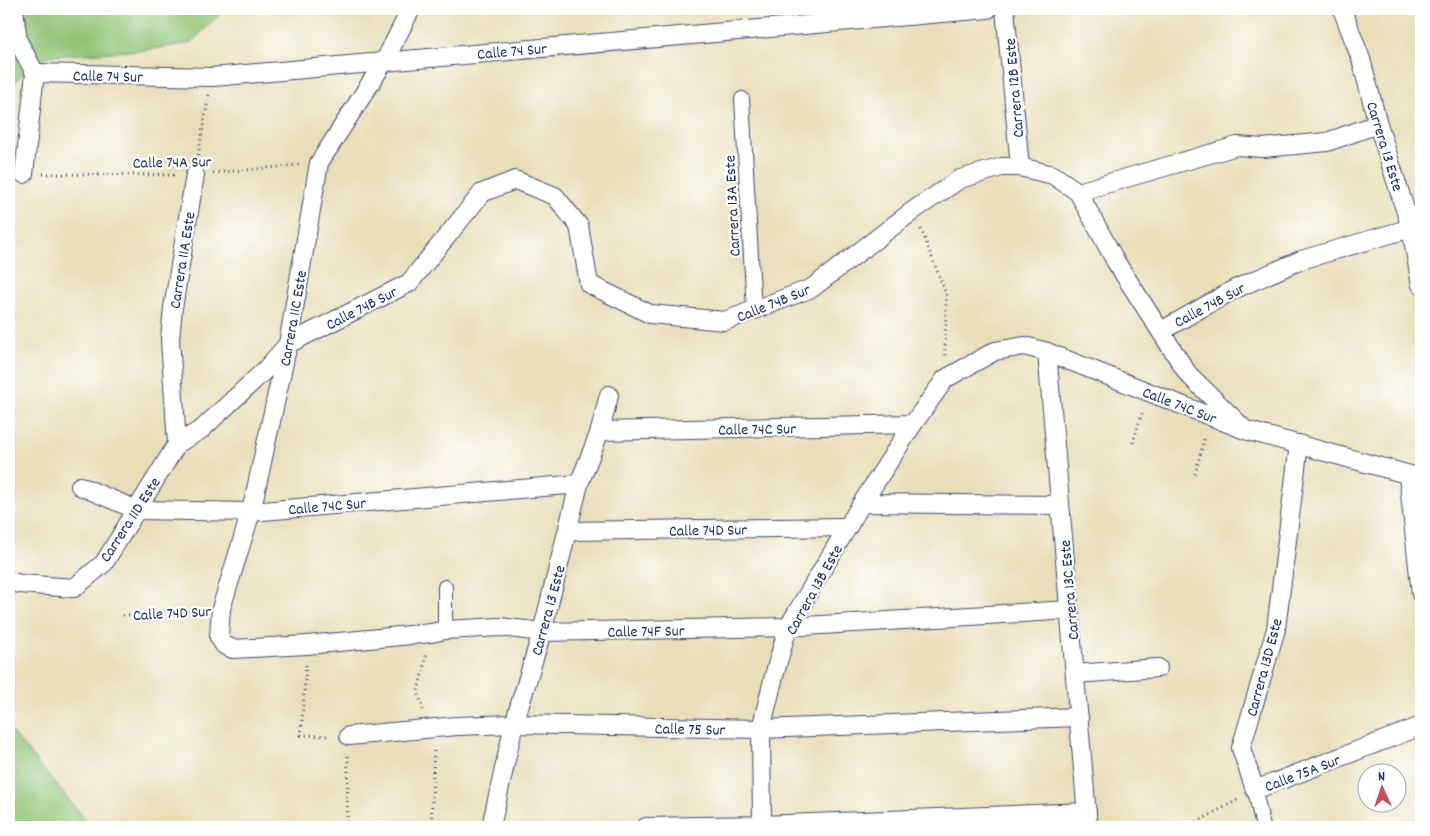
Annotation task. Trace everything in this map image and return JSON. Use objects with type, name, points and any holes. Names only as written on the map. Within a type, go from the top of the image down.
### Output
[{"type":"street","points":[[14,9],[18,41],[35,74],[24,174]]},
{"type":"street","name":"Carrera 11C Este","points":[[224,645],[219,637],[221,609],[251,512],[288,344],[319,163],[384,62],[411,9]]},
{"type":"street","name":"Calle 74 Sur","points":[[35,74],[212,77],[988,9]]},
{"type":"street","name":"Carrera 12B Este","points":[[1005,9],[1020,167]]},
{"type":"street","name":"Carrera 13 Este","points":[[1342,9],[1361,59],[1378,124],[1416,227],[1421,286]]},
{"type":"street","name":"Carrera 13A Este","points":[[742,99],[754,310]]},
{"type":"street","points":[[1078,192],[1237,146],[1263,148],[1327,142],[1378,124]]},
{"type":"street","name":"Calle 74B Sur","points":[[288,344],[409,283],[482,193],[514,180],[555,196],[578,226],[589,284],[650,314],[725,321],[812,288],[914,210],[960,179],[1002,167],[1020,167],[1053,175],[1078,192],[1116,262],[1161,331],[1235,289],[1301,260],[1416,227]]},
{"type":"street","name":"Carrera 11A Este","points":[[177,444],[170,338],[172,315],[195,175]]},
{"type":"street","points":[[1161,331],[1188,374],[1245,430]]},
{"type":"street","points":[[177,444],[202,429],[266,369],[288,344]]},
{"type":"street","name":"Calle 74C Sur","points":[[945,379],[995,351],[1024,346],[1047,352],[1245,430],[1415,477]]},
{"type":"street","name":"Carrera 13C Este","points":[[1047,352],[1088,820]]},
{"type":"street","name":"Carrera 13B Este","points":[[762,826],[761,729],[788,627],[862,502],[945,379]]},
{"type":"street","name":"Carrera 13 Este","points":[[491,827],[514,724],[542,632],[579,484],[600,431],[609,394]]},
{"type":"street","name":"Calle 74C Sur","points":[[600,431],[914,424]]},
{"type":"street","name":"Carrera 11D Este","points":[[9,581],[20,584],[74,588],[104,562],[177,444]]},
{"type":"street","name":"Carrera 13D Este","points":[[1262,827],[1255,790],[1241,748],[1276,629],[1299,444]]},
{"type":"street","points":[[1415,477],[1421,594]]},
{"type":"street","name":"Calle 74C Sur","points":[[80,486],[137,510],[251,512],[579,484]]},
{"type":"street","points":[[862,502],[1060,505]]},
{"type":"street","name":"Calle 74D Sur","points":[[568,531],[848,527]]},
{"type":"street","points":[[438,631],[445,587]]},
{"type":"street","name":"Calle 74F Sur","points":[[224,645],[233,649],[308,645],[438,631],[500,627],[542,632],[788,627],[1070,610]]},
{"type":"street","points":[[1075,674],[1158,668]]},
{"type":"street","name":"Calle 75 Sur","points":[[349,736],[458,726],[514,724],[761,729],[1079,716]]},
{"type":"street","name":"Calle 75A Sur","points":[[1255,790],[1421,726]]},
{"type":"street","points":[[646,827],[1088,820]]},
{"type":"path","points":[[195,175],[212,77]]},
{"type":"path","name":"Calle 74A Sur","points":[[24,174],[195,175],[319,163]]},
{"type":"path","points":[[914,210],[946,294],[945,379]]},
{"type":"path","points":[[1133,443],[1148,392]]},
{"type":"path","points":[[1195,474],[1210,416]]},
{"type":"path","name":"Calle 74D Sur","points":[[122,615],[221,609]]},
{"type":"path","points":[[423,710],[418,691],[438,631]]},
{"type":"path","points":[[308,645],[301,735],[349,736],[347,827]]},
{"type":"path","points":[[431,827],[435,729]]},
{"type":"path","name":"Calle 75A Sur","points":[[1188,827],[1255,790]]},
{"type":"green space","points":[[9,9],[225,9],[191,43],[146,50],[49,56],[9,85]]},
{"type":"green space","points":[[9,729],[92,827],[9,827]]}]
